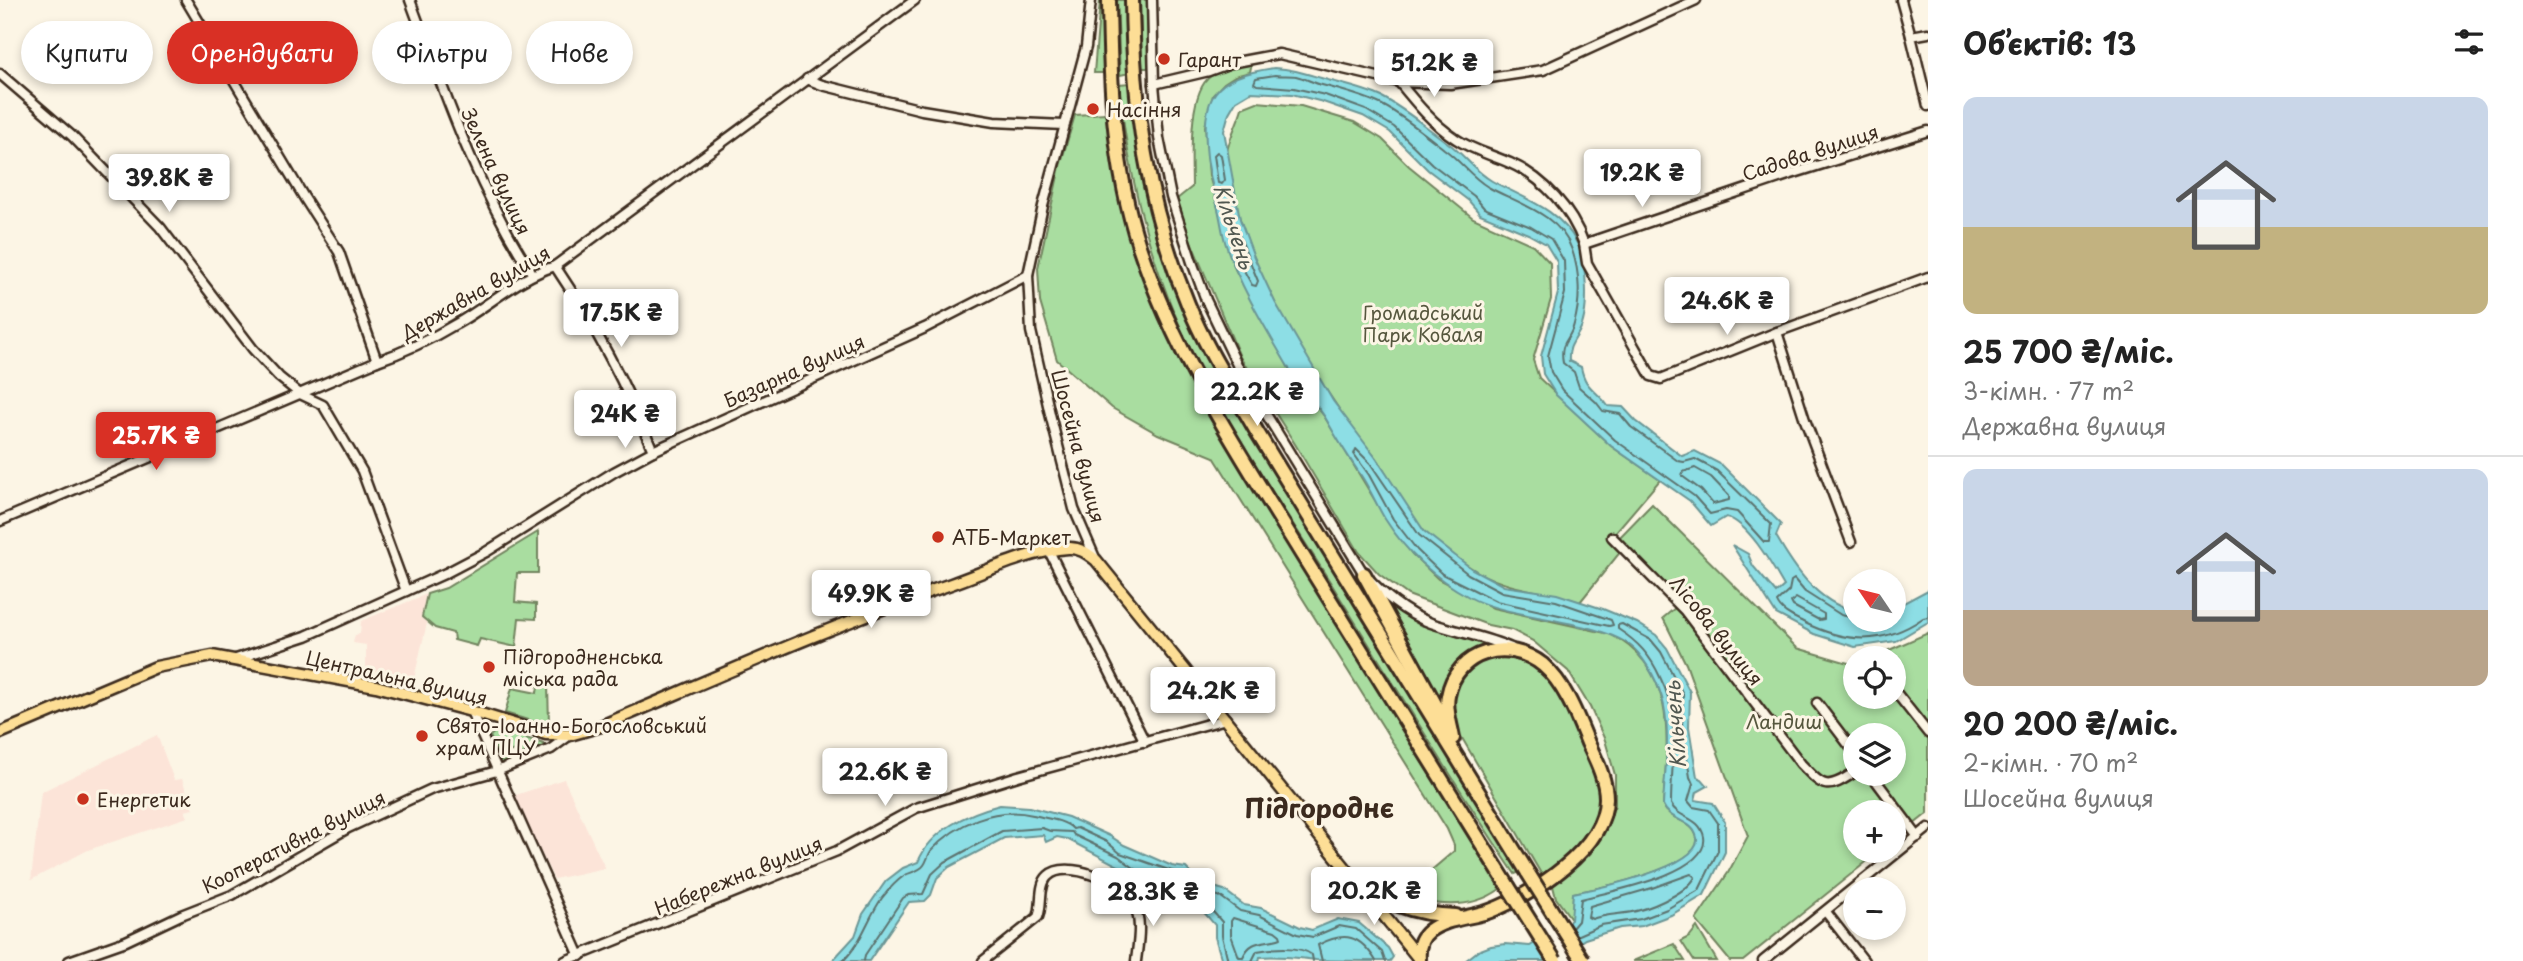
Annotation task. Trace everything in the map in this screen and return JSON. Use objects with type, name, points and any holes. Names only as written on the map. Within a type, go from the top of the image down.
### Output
[{"type":"highway","points":[[1109,0],[1111,103],[1124,187],[1139,244],[1174,337],[1235,447],[1555,961]]},
{"type":"highway","points":[[1132,0],[1135,92],[1144,156],[1163,235],[1188,305],[1256,432],[1583,961]]},
{"type":"highway","points":[[1364,573],[1453,738],[1478,793]]},
{"type":"highway","points":[[1420,960],[1419,945],[1427,932],[1441,924],[1478,915],[1503,905],[1569,864],[1594,836],[1606,808],[1604,781],[1569,702],[1546,668],[1520,652],[1506,649],[1485,652],[1473,658],[1458,672],[1450,687],[1447,706],[1453,738]]},
{"type":"highway","points":[[1353,876],[1381,897],[1404,909],[1424,914],[1478,915]]},
{"type":"main road","name":"Центральна вулиця","points":[[0,733],[156,667],[212,656],[376,686],[546,734],[570,735],[601,726],[822,632],[927,592],[1049,551],[1070,547],[1084,550],[1096,560]]},
{"type":"main road","name":"Шосейна вулиця","points":[[1096,560],[1420,960]]},
{"type":"street","points":[[186,0],[339,252],[377,360]]},
{"type":"street","name":"Зелена вулиця","points":[[410,0],[464,146],[516,249],[532,273]]},
{"type":"street","name":"Державна вулиця","points":[[0,522],[377,360],[398,354],[457,324],[532,273],[555,266],[915,0]]},
{"type":"street","name":"Шосейна вулиця","points":[[1091,0],[1086,47],[1072,103],[1063,125],[1028,275],[1031,331],[1050,414],[1074,509],[1096,560]]},
{"type":"street","points":[[1152,0],[1154,84],[1164,170],[1206,300],[1241,375],[1364,573],[1387,597],[1429,622],[1520,652]]},
{"type":"street","points":[[1154,84],[1231,63],[1279,54],[1399,82],[1450,85],[1543,70],[1696,0]]},
{"type":"street","points":[[1901,0],[1928,106]]},
{"type":"street","points":[[1911,36],[1928,33]]},
{"type":"street","points":[[0,74],[72,136],[160,227],[253,349],[279,377],[300,394],[323,405],[362,471],[406,591]]},
{"type":"street","points":[[807,79],[922,110],[994,122],[1063,125]]},
{"type":"street","points":[[1399,82],[1430,119],[1442,129],[1458,141],[1526,171],[1568,212],[1584,244],[1587,263],[1651,376],[1656,379],[1928,277]]},
{"type":"street","name":"Садова вулиця","points":[[1584,244],[1928,131]]},
{"type":"street","points":[[555,266],[615,369],[635,407],[653,451]]},
{"type":"street","name":"Базарна вулиця","points":[[236,659],[306,636],[406,591],[486,552],[604,478],[653,451],[925,328],[1028,275]]},
{"type":"street","points":[[1777,332],[1797,396],[1851,542]]},
{"type":"street","name":"Лісова вулиця","points":[[1612,537],[1685,611],[1801,764],[1819,783],[1835,785],[1843,780]]},
{"type":"street","points":[[1049,551],[1145,743]]},
{"type":"street","points":[[1817,703],[1843,737]]},
{"type":"street","points":[[1906,705],[1928,733]]},
{"type":"street","points":[[471,711],[580,956]]},
{"type":"street","name":"Набережна вулиця","points":[[565,961],[837,851],[916,808],[1018,776],[1226,719]]},
{"type":"street","name":"Кооперативна вулиця","points":[[69,961],[126,941],[232,895],[348,828],[432,789],[497,771],[551,749],[570,735]]},
{"type":"street","points":[[1880,786],[1918,837]]},
{"type":"street","points":[[1763,961],[1928,828]]},
{"type":"street","points":[[983,961],[1038,917],[1042,907],[1044,882],[1055,872],[1065,869],[1085,872],[1109,882],[1132,899],[1139,921],[1136,961]]},
{"type":"street","points":[[1826,912],[1864,961]]},
{"type":"shaded area","points":[[427,594],[422,617],[427,623],[413,683],[366,672],[366,645],[353,643],[355,635],[360,634],[361,621]]},
{"type":"shaded area","points":[[157,735],[174,780],[182,779],[193,809],[185,811],[188,817],[88,850],[31,880],[41,792]]},
{"type":"shaded area","points":[[564,779],[605,868],[554,879],[513,796]]},
{"type":"green space","points":[[1100,0],[1106,0],[1105,73],[1094,73]]},
{"type":"green space","points":[[1117,0],[1128,0],[1130,73],[1120,75]]},
{"type":"green space","points":[[1140,0],[1147,0],[1148,68],[1142,68]]},
{"type":"green space","points":[[1252,62],[1250,72],[1235,76],[1213,95],[1205,126],[1209,175],[1235,269],[1294,377],[1324,416],[1388,522],[1412,554],[1438,579],[1493,608],[1610,634],[1632,648],[1648,666],[1658,686],[1664,708],[1666,732],[1663,805],[1666,811],[1695,832],[1697,838],[1694,849],[1683,858],[1646,875],[1573,893],[1572,920],[1556,898],[1553,886],[1591,853],[1601,838],[1615,805],[1615,775],[1605,740],[1590,707],[1568,671],[1533,641],[1512,630],[1488,625],[1408,595],[1379,574],[1359,552],[1240,357],[1189,237],[1177,199],[1192,187],[1192,128],[1198,96],[1203,84],[1211,76]]},
{"type":"green space","points":[[1130,83],[1135,128],[1155,228],[1176,284],[1450,758],[1520,872],[1515,874],[1447,769],[1243,445],[1192,353],[1177,321],[1153,255],[1135,188],[1119,84]]},
{"type":"green space","points":[[1257,102],[1301,106],[1354,122],[1382,139],[1409,166],[1473,218],[1533,245],[1550,263],[1551,299],[1533,360],[1539,378],[1611,446],[1660,480],[1613,535],[1617,540],[1652,504],[1797,648],[1843,661],[1843,709],[1906,709],[1906,646],[1898,646],[1928,633],[1928,813],[1906,830],[1906,800],[1843,800],[1843,863],[1865,863],[1848,877],[1843,877],[1843,881],[1743,961],[1730,961],[1696,920],[1728,873],[1748,836],[1686,664],[1663,618],[1675,608],[1621,551],[1580,602],[1510,585],[1483,575],[1445,551],[1424,531],[1315,372],[1274,301],[1242,226],[1232,189],[1227,153],[1242,108]]},
{"type":"green space","points":[[1105,113],[1124,212],[1152,298],[1176,355],[1248,479],[1500,889],[1485,898],[1454,904],[1437,903],[1421,901],[1374,885],[1373,879],[1403,884],[1421,879],[1454,851],[1447,829],[1214,457],[1158,434],[1112,408],[1057,360],[1040,302],[1038,268],[1060,166],[1075,115]]},
{"type":"green space","points":[[538,532],[538,573],[517,573],[515,602],[536,604],[536,619],[519,618],[516,647],[480,639],[477,646],[454,640],[453,633],[435,628],[422,617],[427,594],[446,588]]},
{"type":"green space","points":[[1387,604],[1418,624],[1492,647],[1473,652],[1443,706]]},
{"type":"green space","points":[[1502,653],[1532,666],[1554,687],[1570,714],[1601,789],[1600,809],[1591,832],[1577,849],[1543,877],[1455,726],[1454,698],[1460,678],[1476,664]]},
{"type":"green space","points":[[548,685],[549,724],[544,725],[505,713],[512,688],[537,693],[538,686]]},
{"type":"green space","points":[[496,731],[508,732],[547,745],[550,749],[503,766],[499,759],[516,757],[515,750],[498,755],[490,736]]},
{"type":"green space","points":[[1697,927],[1717,961],[1694,961],[1681,941],[1689,937]]},
{"type":"green space","points":[[1674,944],[1685,961],[1633,961]]},
{"type":"water","name":"Кільчень","points":[[1274,68],[1287,69],[1382,97],[1454,147],[1486,177],[1540,206],[1561,221],[1577,243],[1586,287],[1585,312],[1570,349],[1569,361],[1581,367],[1588,385],[1608,406],[1623,407],[1636,421],[1682,456],[1695,451],[1722,465],[1781,524],[1776,536],[1799,572],[1818,592],[1843,608],[1843,632],[1906,632],[1906,602],[1928,590],[1928,622],[1896,641],[1852,646],[1814,634],[1776,614],[1732,545],[1748,554],[1753,566],[1776,593],[1784,586],[1759,546],[1743,527],[1726,517],[1711,526],[1690,501],[1611,446],[1556,395],[1543,374],[1541,356],[1558,293],[1557,262],[1546,244],[1480,214],[1469,201],[1428,170],[1390,132],[1363,116],[1292,94],[1251,92],[1236,101],[1224,131],[1240,219],[1254,257],[1275,302],[1333,401],[1376,458],[1424,531],[1472,569],[1504,586],[1557,594],[1603,609],[1637,623],[1656,635],[1667,648],[1690,692],[1689,727],[1697,777],[1708,786],[1697,792],[1695,800],[1713,803],[1725,822],[1725,852],[1704,895],[1671,915],[1642,926],[1620,928],[1585,939],[1551,961],[1465,961],[1478,951],[1491,946],[1530,946],[1571,920],[1573,893],[1666,867],[1694,849],[1697,838],[1691,827],[1671,815],[1663,805],[1667,744],[1664,707],[1651,671],[1638,653],[1625,642],[1606,633],[1488,605],[1456,590],[1433,573],[1402,543],[1322,414],[1294,377],[1232,261],[1208,164],[1206,118],[1209,104],[1224,84],[1253,72]]},
{"type":"water","points":[[1000,805],[1029,807],[1068,817],[1172,866],[1186,868],[1200,883],[1224,890],[1244,905],[1261,908],[1300,927],[1312,930],[1338,919],[1359,923],[1388,948],[1393,957],[1390,961],[1316,960],[1274,956],[1260,957],[1259,961],[1222,961],[1215,937],[1215,925],[1202,910],[1154,892],[1128,871],[1067,839],[1057,837],[1046,842],[1043,835],[1004,838],[949,867],[937,878],[931,895],[925,901],[909,902],[869,961],[832,961],[855,936],[863,914],[886,881],[903,868],[918,862],[932,841],[952,824]]},
{"type":"pier","points":[[1563,921],[1579,947],[1557,961],[1546,961],[1533,940]]},
{"type":"place","name":"Гарант","points":[[1164,59]]},
{"type":"place","name":"Насіння","points":[[1093,109]]},
{"type":"place","name":"АТБ-Маркет","points":[[938,537]]},
{"type":"place","name":"Підгородненська міська рада","points":[[489,667]]},
{"type":"place","name":"Свято-Іоанно-Богословський храм ПЦУ","points":[[422,736]]},
{"type":"place","name":"Енергетик","points":[[83,799]]},
{"type":"district","name":"Підгороднє","points":[[1319,807]]},
{"type":"park label","name":"Громадський Парк Коваля","points":[[1423,323]]},
{"type":"park label","name":"Ландиш","points":[[1784,721]]}]
